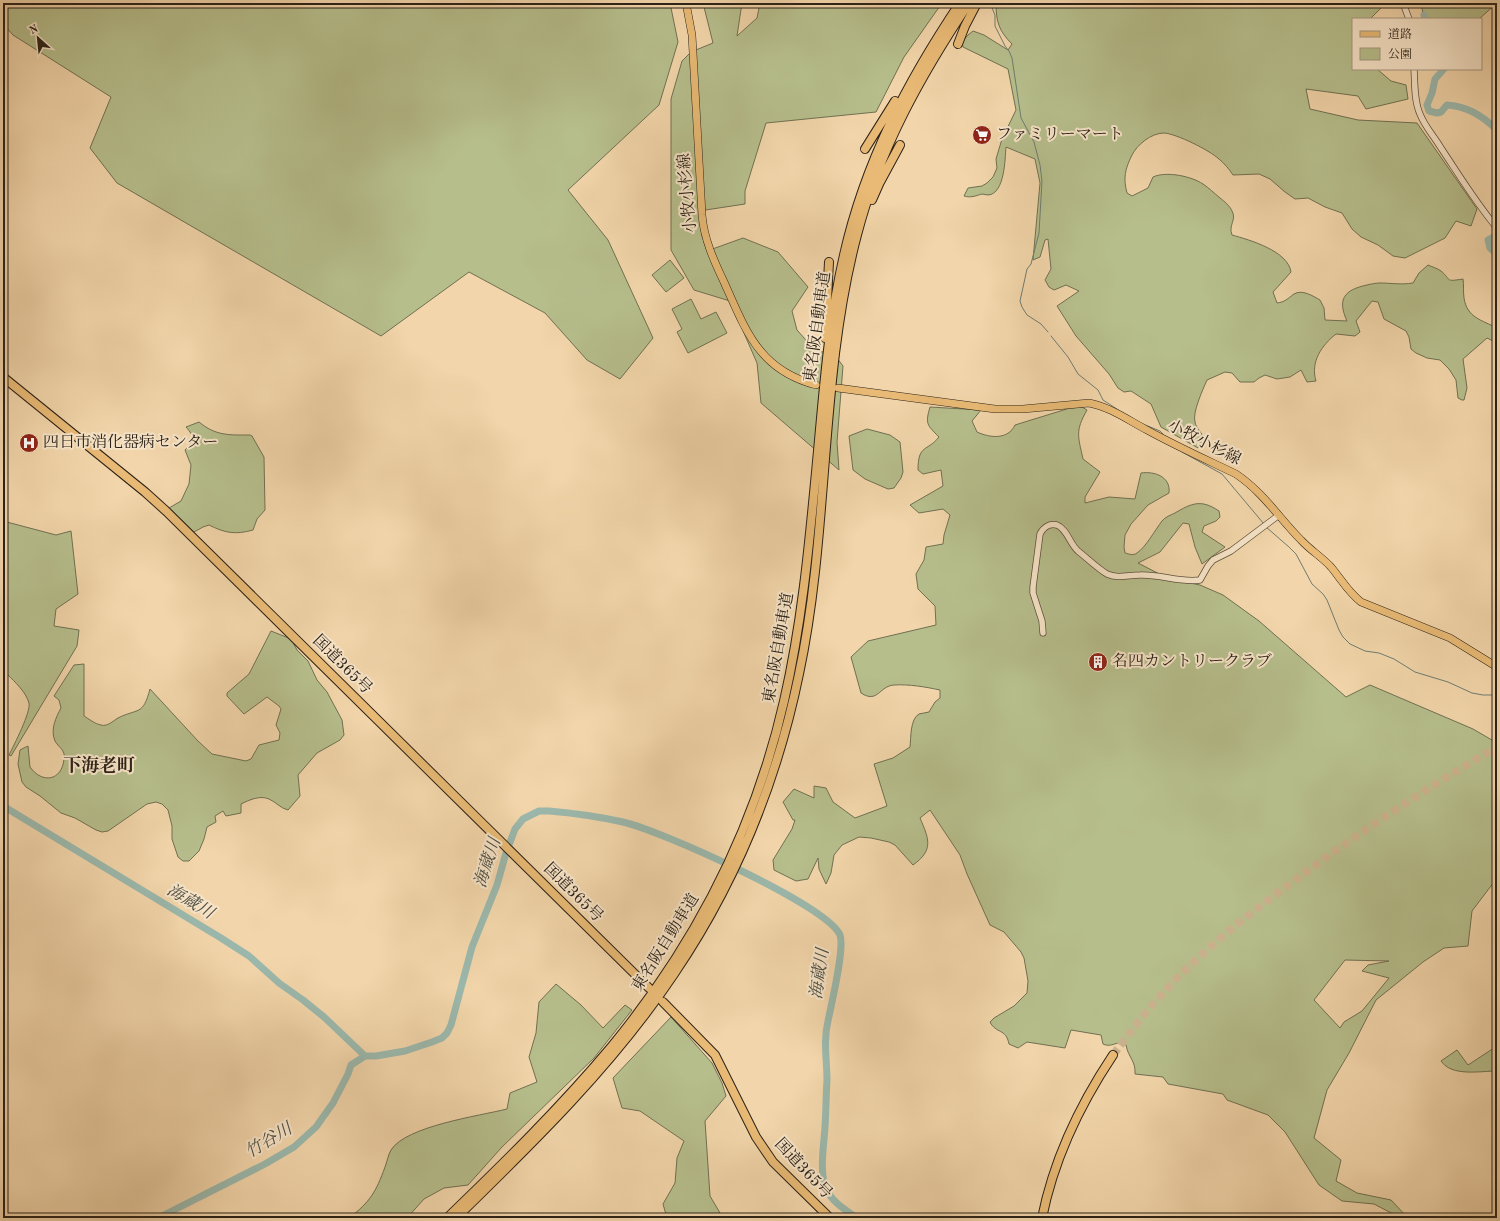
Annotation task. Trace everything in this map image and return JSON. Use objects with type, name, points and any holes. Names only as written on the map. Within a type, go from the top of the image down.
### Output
[{"type":"highway","name":"東名阪自動車道","points":[[744,837],[774,739],[785,698],[797,640],[808,549],[821,407],[836,294],[844,255],[857,205],[886,131],[909,85],[960,3]]},
{"type":"highway","name":"東名阪自動車道","points":[[456,1218],[548,1127],[587,1084],[652,1005],[693,944],[723,883],[770,779],[782,741],[799,674],[805,641],[815,564],[834,364],[842,302],[851,259],[873,183],[893,134],[928,67],[969,3]]},
{"type":"highway","points":[[958,44],[965,26],[977,3]]},
{"type":"highway","points":[[865,149],[926,53],[936,40]]},
{"type":"highway","points":[[851,259],[874,195],[900,145]]},
{"type":"highway","points":[[821,407],[829,262]]},
{"type":"highway","name":"国道365号","points":[[3,377],[145,492],[166,511],[649,988]]},
{"type":"highway","name":"東名阪自動車道","points":[[447,1218],[543,1122],[613,1045],[669,969],[723,883]]},
{"type":"highway","name":"国道365号","points":[[664,1002],[715,1055],[756,1138],[773,1162],[830,1218]]},
{"type":"highway","points":[[1042,1218],[1052,1177],[1071,1128],[1091,1089],[1113,1055]]},
{"type":"main road","name":"小牧小杉線","points":[[686,3],[692,35],[702,215],[705,237],[732,301],[754,344],[780,370],[794,378],[816,385]]},
{"type":"main road","name":"小牧小杉線","points":[[838,388],[995,409],[1023,409],[1089,403],[1098,404],[1236,474],[1257,491],[1301,540],[1331,567],[1353,596],[1361,602],[1450,638],[1497,667]]},
{"type":"street","points":[[1403,3],[1409,18]]},
{"type":"street","points":[[1414,70],[1419,113],[1426,127],[1439,144],[1485,214],[1497,228]]},
{"type":"street","points":[[1043,633],[1042,621],[1033,593],[1033,587],[1040,534],[1042,529],[1047,526],[1058,526],[1065,532],[1077,550],[1106,573],[1117,577],[1139,575],[1164,576],[1189,582],[1200,580],[1213,560],[1230,551],[1279,515]]},
{"type":"green space","points":[[3,3],[670,3],[678,42],[659,105],[568,190],[608,240],[653,338],[620,379],[587,360],[545,313],[469,272],[381,336],[117,183],[90,148],[111,97],[13,35],[3,24]]},
{"type":"green space","points":[[703,3],[742,3],[737,36],[757,18],[760,3],[942,3],[904,57],[876,112],[766,123],[745,191],[745,204],[699,211],[702,236],[707,251],[743,238],[778,252],[808,287],[792,311],[797,330],[813,348],[837,358],[843,366],[837,442],[839,470],[761,403],[757,363],[730,301],[694,290],[671,250],[671,99],[682,61],[691,52],[713,43]]},
{"type":"green space","points":[[996,3],[1386,3],[1371,18],[1352,18],[1352,70],[1378,70],[1391,81],[1406,85],[1408,99],[1366,109],[1358,96],[1306,89],[1310,109],[1358,120],[1417,123],[1477,209],[1471,226],[1456,221],[1445,238],[1405,258],[1393,256],[1378,245],[1361,237],[1352,229],[1342,213],[1325,207],[1308,198],[1295,199],[1270,179],[1259,174],[1233,175],[1223,162],[1208,151],[1184,139],[1164,133],[1149,137],[1134,151],[1126,169],[1126,188],[1127,193],[1132,196],[1148,188],[1153,177],[1165,174],[1178,175],[1203,184],[1225,202],[1231,209],[1234,217],[1231,228],[1232,235],[1258,243],[1276,252],[1288,265],[1291,272],[1273,292],[1277,303],[1284,301],[1300,292],[1307,294],[1320,300],[1324,308],[1325,320],[1347,321],[1344,313],[1343,301],[1348,293],[1353,290],[1377,283],[1413,283],[1419,273],[1428,265],[1439,270],[1449,280],[1463,279],[1464,298],[1468,310],[1476,318],[1497,328],[1497,343],[1487,338],[1463,359],[1467,388],[1464,400],[1458,398],[1456,380],[1449,369],[1440,360],[1427,358],[1411,349],[1409,337],[1406,331],[1384,319],[1378,302],[1372,301],[1356,321],[1360,332],[1355,336],[1336,334],[1326,343],[1318,354],[1315,367],[1316,381],[1307,382],[1301,370],[1290,377],[1277,379],[1265,375],[1254,382],[1240,382],[1232,373],[1225,372],[1207,380],[1198,401],[1194,418],[1198,429],[1205,438],[1198,448],[1161,427],[1151,404],[1131,391],[1124,392],[1118,388],[1109,374],[1076,336],[1057,306],[1079,291],[1066,285],[1054,290],[1049,287],[1045,280],[1051,269],[1048,239],[1045,240],[1040,257],[1033,260],[1040,183],[1035,159],[1006,147],[1003,175],[998,189],[994,193],[988,195],[982,194],[971,197],[964,196],[968,188],[982,186],[993,177],[997,168],[996,159],[1002,139],[1016,110],[1008,69],[963,47],[962,42],[973,31],[984,35],[1008,50],[1012,44],[1001,30],[997,16]]},
{"type":"green space","points":[[1421,3],[1497,3],[1480,18],[1424,18]]},
{"type":"green space","points":[[670,260],[684,278],[666,292],[652,275]]},
{"type":"green space","points":[[691,299],[701,319],[716,312],[727,333],[688,353],[677,332],[682,329],[672,309]]},
{"type":"green space","name":"名四カントリークラブ","points":[[930,407],[981,410],[972,421],[977,432],[987,436],[998,436],[1008,433],[1015,425],[1070,408],[1082,407],[1087,410],[1079,429],[1083,459],[1100,472],[1085,497],[1085,503],[1109,497],[1135,499],[1141,473],[1152,473],[1161,476],[1165,479],[1169,487],[1169,493],[1148,505],[1131,524],[1125,535],[1125,553],[1137,553],[1147,543],[1162,521],[1168,516],[1197,504],[1213,507],[1219,511],[1220,517],[1216,521],[1204,526],[1202,532],[1225,547],[1202,564],[1195,547],[1189,524],[1183,523],[1160,552],[1138,563],[1169,579],[1200,585],[1223,595],[1259,621],[1346,697],[1370,685],[1473,729],[1497,743],[1497,878],[1472,911],[1468,946],[1444,948],[1423,962],[1376,1000],[1349,1053],[1327,1090],[1314,1138],[1341,1160],[1336,1181],[1357,1193],[1391,1200],[1408,1218],[1398,1218],[1374,1204],[1342,1201],[1319,1185],[1285,1132],[1268,1115],[1227,1100],[1223,1094],[1168,1084],[1163,1077],[1135,1074],[1133,1062],[1126,1045],[1121,1042],[1112,1045],[1105,1045],[1103,1044],[1101,1035],[1071,1030],[1065,1048],[1027,1042],[1018,1048],[1009,1044],[1006,1036],[992,1026],[990,1022],[1014,1006],[1027,993],[1028,981],[1024,958],[1021,952],[1004,932],[990,925],[960,855],[930,810],[920,818],[926,832],[928,844],[927,849],[920,860],[913,865],[895,845],[871,838],[859,837],[842,845],[834,855],[831,873],[826,884],[819,869],[818,858],[808,879],[796,881],[774,870],[773,860],[792,829],[795,820],[793,820],[783,802],[794,789],[814,798],[814,786],[826,788],[833,802],[855,818],[887,806],[874,764],[893,758],[910,747],[912,724],[916,716],[929,712],[935,702],[940,698],[940,690],[906,685],[889,686],[875,696],[867,696],[861,693],[851,657],[868,641],[936,625],[935,606],[918,589],[916,574],[924,560],[926,547],[943,544],[950,515],[943,509],[919,513],[910,505],[943,486],[941,470],[923,474],[918,470],[918,462],[921,452],[935,442],[939,437],[932,430],[927,421]],"holes":[[[1345,960],[1389,961],[1368,965],[1362,971],[1389,978],[1362,1011],[1344,1022],[1340,1028],[1314,1000]]]},
{"type":"green space","points":[[199,422],[211,430],[223,434],[252,436],[264,457],[265,510],[257,519],[253,530],[235,533],[220,530],[209,525],[194,532],[169,508],[181,501],[189,484],[191,465],[185,450],[192,441],[192,436],[186,427]]},
{"type":"green space","points":[[867,429],[890,435],[900,442],[903,472],[894,488],[888,489],[865,479],[853,470],[849,436]]},
{"type":"green space","points":[[3,521],[56,535],[71,531],[78,594],[56,609],[54,626],[79,630],[77,646],[11,756],[9,755],[25,721],[29,703],[20,687],[3,672]]},
{"type":"green space","points":[[271,631],[291,639],[297,650],[308,661],[317,680],[327,692],[342,720],[344,735],[340,740],[317,753],[298,775],[300,796],[288,810],[269,799],[258,798],[241,804],[241,813],[226,816],[223,811],[215,816],[216,822],[207,827],[199,851],[189,861],[183,861],[178,857],[172,839],[172,826],[168,810],[162,804],[156,802],[147,804],[108,831],[102,832],[75,818],[61,813],[26,787],[22,782],[18,764],[20,750],[28,746],[30,767],[35,772],[40,776],[51,778],[60,772],[64,759],[64,753],[55,741],[53,728],[61,708],[59,700],[54,696],[74,665],[84,664],[84,716],[94,723],[105,725],[139,710],[145,704],[150,689],[212,754],[246,761],[251,759],[259,745],[279,740],[280,733],[276,725],[281,709],[267,697],[244,714],[227,696],[227,693],[249,674]]},
{"type":"green space","points":[[556,984],[581,1005],[603,1028],[625,1005],[632,1010],[594,1058],[502,1147],[468,1185],[444,1188],[424,1199],[407,1218],[349,1218],[372,1196],[382,1176],[391,1150],[399,1142],[412,1134],[427,1128],[507,1109],[510,1093],[537,1082],[529,1057],[536,1033],[539,1002]]},
{"type":"green space","points":[[671,1017],[712,1063],[722,1083],[726,1096],[705,1121],[710,1196],[723,1218],[667,1218],[663,1204],[675,1183],[677,1158],[684,1141],[640,1111],[622,1108],[613,1078]]},
{"type":"green space","points":[[1497,1046],[1497,1071],[1459,1071],[1446,1066],[1441,1061],[1457,1050],[1468,1065]]},
{"type":"waterway","points":[[990,3],[995,15],[995,26],[1012,58],[1021,118],[1034,142],[1040,165],[1042,181],[1039,233],[1031,264],[1027,269],[1020,301],[1027,315],[1041,324],[1048,332]]},
{"type":"waterway","points":[[1443,70],[1435,79],[1432,93],[1427,105],[1429,111],[1437,113],[1441,112],[1447,105],[1454,106],[1474,113],[1497,130]]},
{"type":"waterway","points":[[1497,235],[1488,240],[1490,248],[1497,254]]},
{"type":"waterway","points":[[1051,336],[1068,357],[1078,374],[1098,390],[1103,400],[1120,411]]},
{"type":"waterway","points":[[1143,424],[1160,431],[1163,434]]},
{"type":"waterway","points":[[1182,452],[1222,474],[1264,524]]},
{"type":"waterway","points":[[1266,527],[1296,554],[1312,584],[1327,600],[1339,630],[1350,644],[1365,651],[1379,653],[1394,659],[1415,672],[1448,682],[1472,693],[1497,695]]},
{"type":"waterway","name":"海蔵川","points":[[3,806],[249,956],[279,983],[324,1017],[365,1056],[376,1056],[405,1051],[442,1038],[447,1033],[451,1025],[472,947],[497,885],[506,853],[515,829],[523,819],[539,811],[577,814],[623,822],[670,839],[740,870],[806,906],[828,922],[840,935],[841,952],[826,1036],[827,1080],[822,1158],[826,1189],[832,1198],[857,1218]]},
{"type":"waterway","name":"竹谷川","points":[[158,1218],[265,1164],[294,1147],[316,1127],[333,1103],[351,1065],[365,1056]]},
{"type":"tunnel","points":[[1113,1055],[1160,996],[1219,939],[1319,862],[1419,794],[1497,747]]},
{"type":"place","name":"ファミリーマート","points":[[982,135]]},
{"type":"place","name":"四日市消化器病センター","points":[[29,443]]},
{"type":"place","name":"名四カントリークラブ","points":[[1098,662]]},
{"type":"district","name":"下海老町","points":[[99,766]]}]
